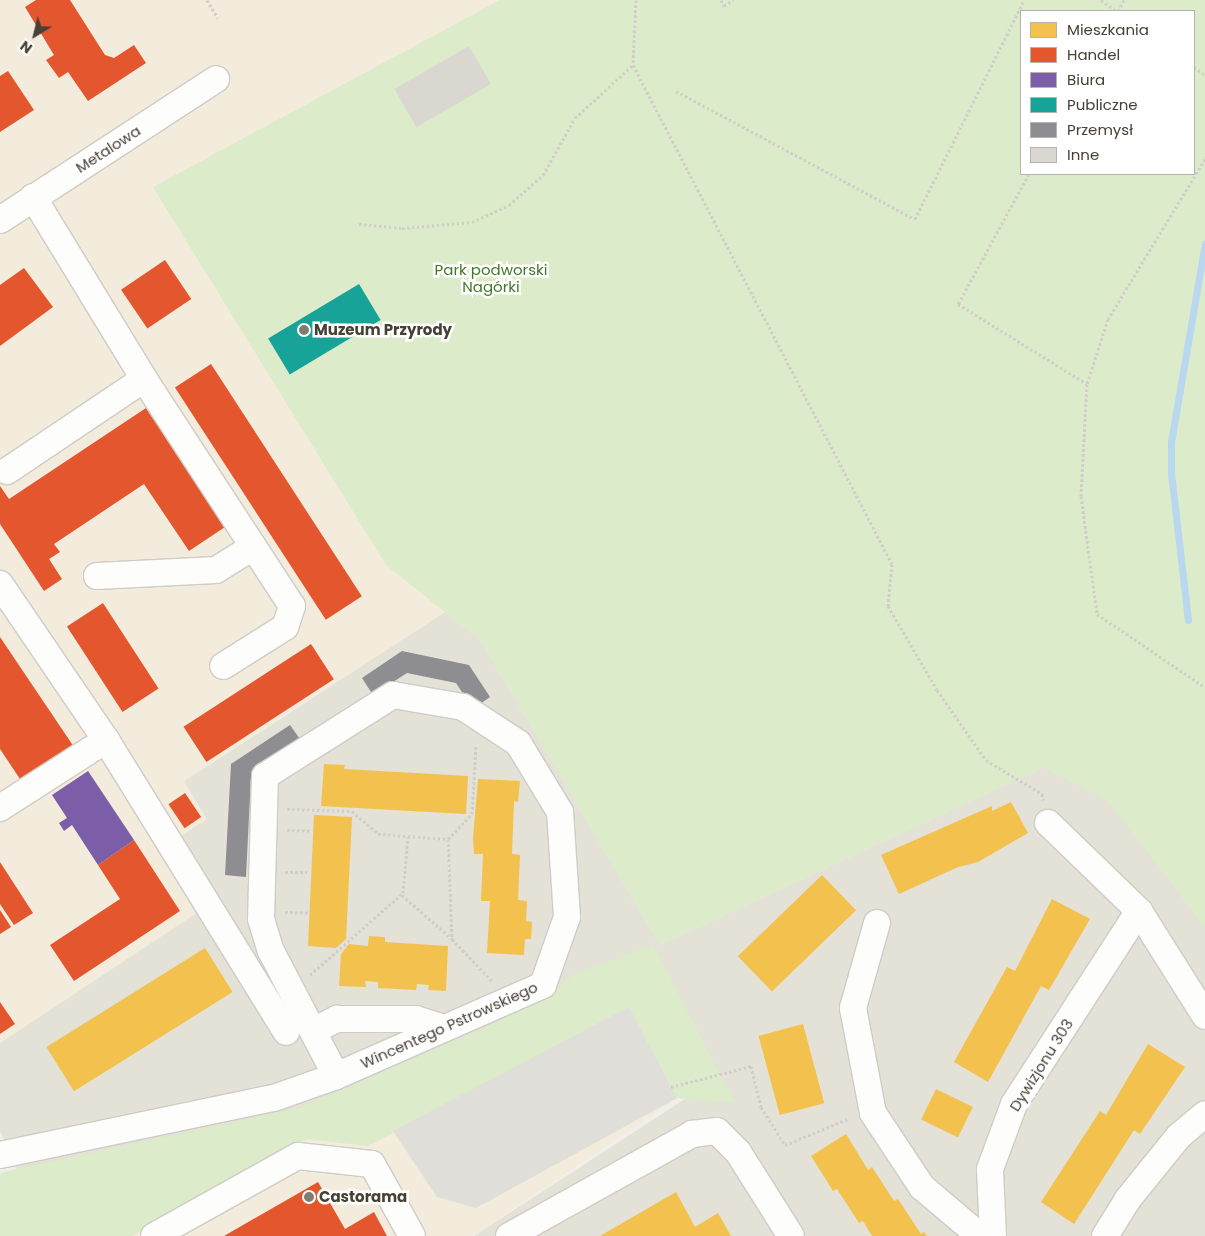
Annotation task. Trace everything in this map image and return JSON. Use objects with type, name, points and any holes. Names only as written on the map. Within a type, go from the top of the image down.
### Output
[{"type":"street","name":"Metalowa","points":[[0,220],[216,79]]},
{"type":"street","points":[[33,197],[144,379],[292,606],[285,627],[223,666]]},
{"type":"street","points":[[7,471],[144,379]]},
{"type":"street","points":[[97,576],[216,570],[252,546]]},
{"type":"street","points":[[0,584],[106,740],[286,1032]]},
{"type":"street","name":"Wincentego Pstrowskiego","points":[[0,1155],[274,1098],[336,1076],[543,985],[567,917],[560,812],[518,743],[463,707],[393,695],[265,776],[261,920],[271,951],[315,1030],[336,1076]]},
{"type":"street","points":[[0,808],[106,740]]},
{"type":"street","points":[[1048,823],[1139,911],[1205,1016]]},
{"type":"street","name":"Dywizjonu 303","points":[[993,1236],[990,1169],[1014,1104],[1139,911]]},
{"type":"street","points":[[877,922],[853,1008],[873,1113],[922,1187],[980,1236]]},
{"type":"street","points":[[315,1030],[337,1019],[416,1019],[444,1028]]},
{"type":"street","points":[[1105,1236],[1128,1199],[1179,1136],[1205,1114]]},
{"type":"street","points":[[509,1236],[692,1134],[717,1131],[738,1152],[791,1236]]},
{"type":"street","points":[[154,1236],[298,1156],[372,1164],[412,1236]]},
{"type":"path","points":[[207,0],[218,18]]},
{"type":"path","points":[[636,0],[633,65],[892,564],[888,606],[936,690],[986,760],[1042,794],[1048,823]]},
{"type":"path","points":[[722,0],[724,6],[733,0]]},
{"type":"path","points":[[676,90],[915,219],[1024,0]]},
{"type":"path","points":[[1101,0],[1116,10]]},
{"type":"path","points":[[358,224],[402,228],[472,222],[509,205],[543,175],[575,118],[633,65]]},
{"type":"path","points":[[1205,159],[1108,319],[1087,384],[1081,496],[1097,614],[1205,688]]},
{"type":"path","points":[[1028,175],[958,304],[1087,384]]},
{"type":"path","points":[[452,939],[448,839],[472,814],[477,717]]},
{"type":"path","points":[[278,809],[352,811],[378,834],[448,839]]},
{"type":"path","points":[[277,830],[312,831]]},
{"type":"path","points":[[304,981],[402,894],[408,837]]},
{"type":"path","points":[[274,871],[310,872]]},
{"type":"path","points":[[402,894],[452,939],[500,990]]},
{"type":"path","points":[[281,912],[308,912]]},
{"type":"path","points":[[671,1087],[751,1066],[762,1107],[785,1145],[849,1118]]},
{"type":"shaded area","points":[[0,0],[500,0],[153,187],[386,565],[445,612],[184,781],[207,819],[158,851],[198,912],[0,1043]]},
{"type":"shaded area","points":[[445,612],[481,641],[660,945],[1044,767],[1109,801],[1205,927],[1205,1236],[474,1236],[691,1095],[632,980],[46,1236],[0,1131],[0,1043],[198,912],[158,850],[183,782]]},
{"type":"shaded area","points":[[632,980],[677,1098],[473,1236],[115,1236],[319,1124]]},
{"type":"shaded area","points":[[629,1007],[677,1098],[476,1208],[437,1197],[393,1131]]},
{"type":"green space","name":"Park podworski Nagórki","points":[[500,0],[1205,0],[1205,927],[1109,802],[1044,767],[660,945],[481,641],[386,565],[153,187]]},
{"type":"green space","points":[[653,945],[735,1103],[677,1098],[629,1007],[368,1146],[306,1139],[132,1236],[0,1236],[0,1175],[3,1172],[302,1107],[502,1020],[577,973]]},
{"type":"building: Mieszkania","points":[[324,764],[345,765],[344,769],[468,776],[466,814],[321,806]]},
{"type":"building: Mieszkania","points":[[478,779],[520,781],[518,802],[514,801],[512,854],[520,855],[518,900],[527,901],[526,921],[532,922],[531,939],[525,939],[524,955],[487,953],[490,901],[481,901],[483,854],[474,854],[473,838]]},
{"type":"building: Mieszkania","points":[[1011,802],[1028,833],[978,862],[958,867],[899,894],[881,855],[992,806],[992,811]]},
{"type":"building: Mieszkania","points":[[314,815],[352,817],[346,939],[336,948],[308,946]]},
{"type":"building: Mieszkania","points":[[822,875],[856,910],[772,992],[738,956]]},
{"type":"building: Mieszkania","points":[[1052,899],[1090,919],[1049,990],[1041,986],[988,1082],[954,1062],[1007,967],[1015,971]]},
{"type":"building: Mieszkania","points":[[369,936],[385,937],[385,942],[448,946],[446,991],[428,990],[429,985],[417,984],[416,990],[378,988],[378,982],[365,981],[366,987],[339,986],[341,954],[349,944],[368,946]]},
{"type":"building: Mieszkania","points":[[205,948],[233,992],[74,1091],[46,1047]]},
{"type":"building: Mieszkania","points":[[803,1024],[824,1103],[780,1115],[759,1036]]},
{"type":"building: Mieszkania","points":[[1148,1044],[1185,1067],[1140,1134],[1134,1130],[1074,1224],[1041,1202],[1100,1111],[1106,1115]]},
{"type":"building: Mieszkania","points":[[936,1089],[973,1107],[958,1138],[921,1120]]},
{"type":"building: Mieszkania","points":[[846,1134],[868,1170],[872,1167],[894,1201],[898,1199],[921,1234],[924,1232],[927,1236],[872,1236],[863,1221],[859,1223],[837,1189],[833,1191],[811,1156]]},
{"type":"building: Mieszkania","points":[[676,1192],[695,1227],[718,1213],[731,1236],[600,1236]]},
{"type":"building: Handel","points":[[36,0],[70,0],[105,55],[114,58],[134,45],[146,63],[88,101],[68,72],[59,78],[46,60],[54,55],[25,7]]},
{"type":"building: Handel","points":[[8,71],[34,110],[0,132],[0,76]]},
{"type":"building: Handel","points":[[165,260],[191,299],[147,329],[121,290]]},
{"type":"building: Handel","points":[[24,268],[53,307],[0,346],[0,285]]},
{"type":"building: Handel","points":[[211,364],[362,596],[326,620],[175,387]]},
{"type":"building: Handel","points":[[146,408],[225,527],[189,551],[144,484],[54,544],[60,552],[49,559],[62,579],[44,591],[0,524],[0,486],[9,499]]},
{"type":"building: Handel","points":[[103,603],[159,689],[122,712],[67,626]]},
{"type":"building: Handel","points":[[0,637],[76,750],[24,785],[0,749]]},
{"type":"building: Handel","points":[[311,644],[334,679],[206,762],[184,727]]},
{"type":"building: Handel","points":[[185,793],[201,817],[185,828],[168,804]]},
{"type":"building: Handel","points":[[134,840],[180,911],[74,981],[50,945],[120,899],[98,865]]},
{"type":"building: Handel","points":[[0,862],[33,913],[14,925],[0,904]]},
{"type":"building: Handel","points":[[0,910],[11,927],[0,934]]},
{"type":"building: Handel","points":[[0,1002],[15,1024],[0,1034]]},
{"type":"building: Handel","name":"Castorama","points":[[318,1182],[345,1229],[374,1212],[387,1236],[224,1236]]},
{"type":"building: Biura","points":[[88,771],[134,840],[98,865],[72,825],[64,831],[59,823],[67,818],[52,795]]},
{"type":"building: Publiczne","points":[[359,284],[381,320],[290,375],[268,339]]},
{"type":"building: Przemysł","points":[[402,651],[469,665],[490,697],[473,709],[456,683],[407,673],[373,695],[362,678]]},
{"type":"building: Przemysł","points":[[290,725],[302,742],[251,776],[246,877],[225,875],[231,764]]},
{"type":"building: Inne","points":[[469,46],[491,84],[417,127],[395,89]]},
{"type":"waterway","points":[[1188,620],[1171,473],[1171,442],[1205,244]]},
{"type":"place","name":"Muzeum Przyrody","points":[[304,330]]},
{"type":"place","name":"Castorama","points":[[309,1197]]}]
